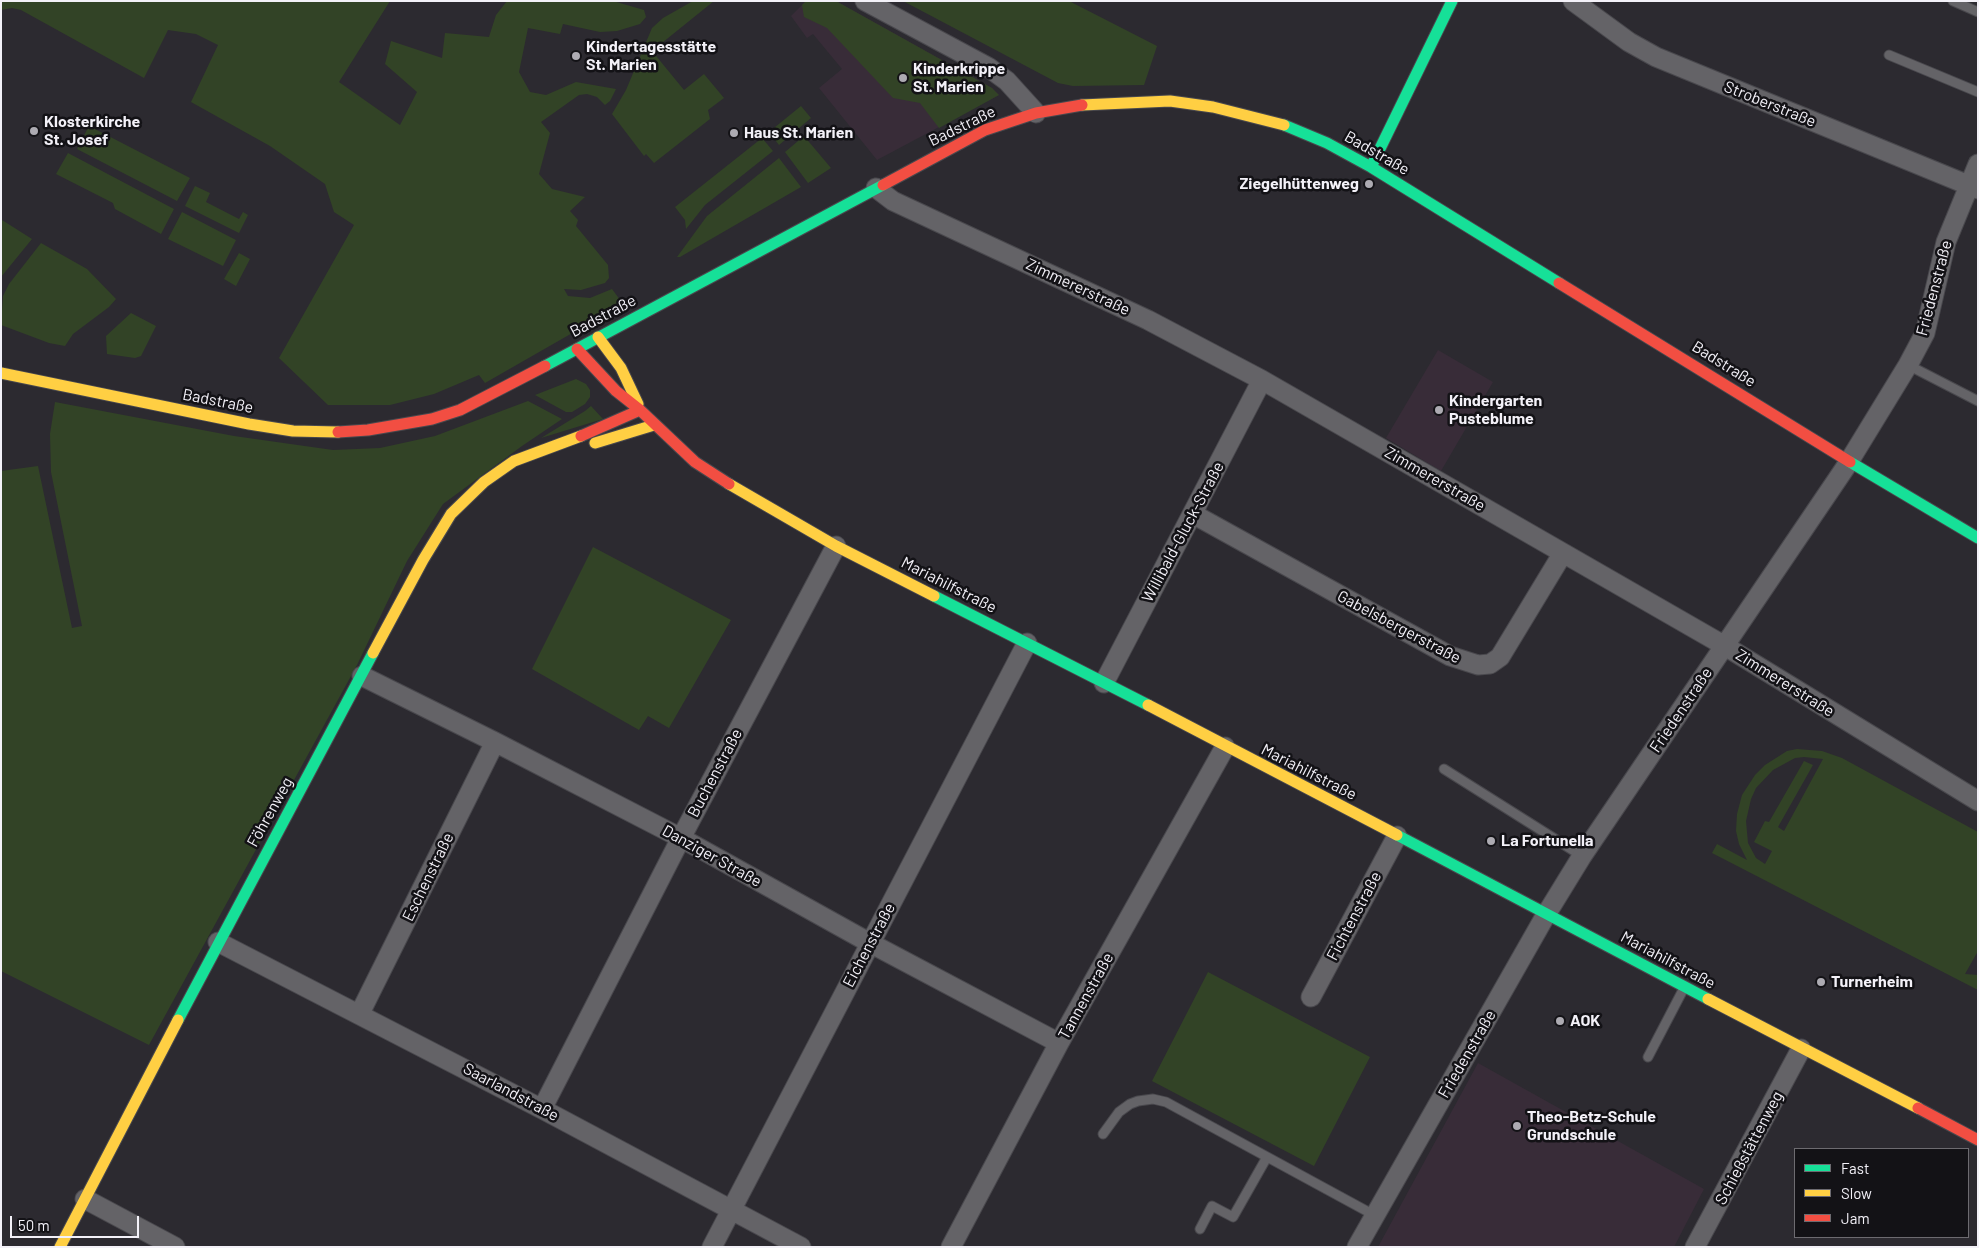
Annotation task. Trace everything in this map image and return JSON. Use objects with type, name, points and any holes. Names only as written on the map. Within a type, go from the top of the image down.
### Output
[{"type":"street","points":[[865,1],[988,67],[1007,81],[1036,113]]},
{"type":"street","points":[[1371,167],[1452,1]]},
{"type":"street","name":"Stroberstraße","points":[[1573,1],[1629,42],[1656,57],[1973,187]]},
{"type":"street","name":"Badstraße","points":[[1,373],[264,427],[302,432],[341,432],[394,427],[447,415],[477,402],[967,138],[1001,124],[1036,113],[1113,101],[1194,104],[1254,116],[1290,127],[1327,143],[1371,167],[1849,462],[1978,538]]},
{"type":"street","name":"Friedenstraße","points":[[1357,1247],[1547,913],[1582,856],[1849,462],[1908,365],[1924,333],[1946,242],[1973,187],[1978,164]]},
{"type":"street","name":"Zimmererstraße","points":[[876,188],[893,201],[1148,320],[1262,380],[1725,646],[1978,801]]},
{"type":"street","name":"Mariahilfstraße","points":[[598,337],[621,368],[640,410]]},
{"type":"street","name":"Mariahilfstraße","points":[[577,349],[616,391],[640,410],[695,462],[750,498],[836,546],[1547,913],[1801,1049],[1978,1140]]},
{"type":"street","name":"Willibald-Gluck-Straße","points":[[1104,683],[1262,380]]},
{"type":"street","name":"Föhrenweg","points":[[60,1247],[218,942],[440,530],[456,508],[506,465],[529,454],[562,444],[640,410]]},
{"type":"street","name":"Föhrenweg","points":[[562,444],[582,445],[604,442],[654,425]]},
{"type":"street","name":"Gabelsbergerstraße","points":[[1193,514],[1450,656],[1478,665],[1490,664],[1500,657],[1564,553]]},
{"type":"street","name":"Buchenstraße","points":[[542,1108],[681,838],[836,546]]},
{"type":"street","name":"Eichenstraße","points":[[712,1247],[730,1209],[1027,643]]},
{"type":"street","name":"Danziger Straße","points":[[362,676],[681,838],[870,943],[1059,1043]]},
{"type":"street","name":"Eschenstraße","points":[[360,1013],[495,742]]},
{"type":"street","name":"Tannenstraße","points":[[951,1247],[1059,1043],[1225,747]]},
{"type":"street","name":"Fichtenstraße","points":[[1311,997],[1397,836]]},
{"type":"street","name":"Saarlandstraße","points":[[218,942],[360,1013],[542,1108],[801,1247]]},
{"type":"street","name":"Schießstättenweg","points":[[1695,1247],[1801,1049]]},
{"type":"street","points":[[85,1198],[175,1247]]},
{"type":"lane","points":[[1953,1],[1978,12]]},
{"type":"lane","points":[[1889,55],[1978,92]]},
{"type":"lane","points":[[1908,365],[1978,402]]},
{"type":"lane","points":[[1444,769],[1582,856]]},
{"type":"lane","points":[[1648,1057],[1684,987]]},
{"type":"lane","points":[[1103,1134],[1120,1112],[1130,1104],[1153,1099],[1177,1108],[1374,1216]]},
{"type":"lane","points":[[1200,1229],[1212,1206],[1233,1217],[1266,1157]]},
{"type":"shaded area","name":"Kinderkrippe St. Marien","points":[[806,1],[836,1],[992,88],[999,95],[877,160],[819,88],[842,69],[813,34],[807,38],[791,16]]},
{"type":"shaded area","name":"Kindergarten Pusteblume","points":[[1438,350],[1493,382],[1441,471],[1386,438]]},
{"type":"shaded area","name":"Theo-Betz-Schule Grundschule","points":[[1478,1063],[1704,1189],[1674,1247],[1378,1247]]},
{"type":"green space","points":[[1,1],[390,1],[339,82],[400,125],[417,92],[385,64],[391,41],[442,58],[445,33],[489,37],[496,15],[507,1],[613,1],[644,10],[646,17],[640,24],[617,31],[600,32],[563,24],[560,34],[528,28],[519,72],[530,92],[546,95],[576,82],[616,89],[610,101],[605,105],[597,97],[587,94],[579,95],[541,122],[550,133],[539,174],[552,189],[585,197],[570,211],[578,220],[576,226],[608,265],[609,278],[605,283],[581,290],[564,289],[568,296],[590,298],[612,289],[623,304],[485,383],[479,375],[434,394],[390,405],[328,405],[279,358],[354,225],[334,212],[325,184],[270,146],[191,102],[218,45],[196,34],[168,30],[144,78],[21,10],[12,8],[1,10]]},
{"type":"green space","points":[[693,1],[714,1],[652,51],[684,90],[704,74],[724,98],[708,110],[710,119],[654,163],[646,154],[644,156],[612,114],[626,90],[652,28],[663,18]]},
{"type":"green space","points":[[806,1],[836,1],[992,88],[999,95],[939,128],[920,103],[893,98],[827,28],[804,17],[802,5]]},
{"type":"green space","points":[[903,1],[1069,1],[1157,46],[1144,85],[1073,86],[1058,83]]},
{"type":"green space","points":[[801,106],[811,118],[779,145],[769,132]]},
{"type":"green space","points":[[89,126],[190,178],[177,201],[77,149]]},
{"type":"green space","points":[[804,136],[831,168],[808,183],[785,152]]},
{"type":"green space","points":[[762,138],[773,151],[705,205],[686,229],[685,220],[675,207]]},
{"type":"green space","points":[[68,153],[174,209],[161,234],[115,209],[113,203],[56,174]]},
{"type":"green space","points":[[779,158],[801,187],[677,257],[707,216]]},
{"type":"green space","points":[[195,186],[210,193],[206,202],[239,219],[243,212],[248,215],[239,233],[185,206]]},
{"type":"green space","points":[[182,212],[236,240],[223,266],[168,239]]},
{"type":"green space","points":[[1,220],[32,239],[1,277]]},
{"type":"green space","points":[[41,243],[87,269],[116,299],[109,307],[73,334],[65,346],[49,343],[1,325],[3,296],[9,284]]},
{"type":"green space","points":[[239,253],[250,259],[236,286],[224,279]]},
{"type":"green space","points":[[131,313],[156,326],[141,356],[135,358],[107,354],[106,336]]},
{"type":"green space","points":[[576,379],[586,384],[590,390],[590,397],[585,404],[572,412],[566,412],[535,395]]},
{"type":"green space","points":[[528,401],[562,419],[443,504],[407,561],[357,665],[149,1045],[1,971],[1,471],[38,466],[72,628],[82,626],[51,472],[50,434],[55,402],[234,436],[333,450],[380,448],[435,436]]},
{"type":"green space","points":[[591,406],[603,419],[541,438],[585,411]]},
{"type":"green space","points":[[593,547],[731,620],[669,728],[648,716],[639,730],[532,669]]},
{"type":"green space","points":[[1797,749],[1822,751],[1842,758],[1978,832],[1978,951],[1965,974],[1978,975],[1978,990],[1712,853],[1717,844],[1747,860],[1739,844],[1736,831],[1737,814],[1742,795],[1755,775],[1765,765],[1787,751]],"holes":[[[1795,758],[1823,759],[1784,831],[1778,827],[1813,765],[1804,761],[1769,822],[1765,821],[1754,842],[1772,851],[1765,864],[1756,858],[1748,843],[1746,821],[1751,799],[1756,788],[1773,770]]]},
{"type":"green space","points":[[1208,972],[1370,1057],[1314,1166],[1152,1081]]},
{"type":"traffic: fast","points":[[1371,167],[1452,1]]},
{"type":"traffic: fast","points":[[1284,125],[1327,143],[1371,167],[1559,283]]},
{"type":"traffic: fast","points":[[545,366],[883,185]]},
{"type":"traffic: fast","points":[[1850,462],[1978,538]]},
{"type":"traffic: fast","points":[[934,596],[1148,705]]},
{"type":"traffic: fast","points":[[178,1020],[373,653]]},
{"type":"traffic: fast","points":[[1397,835],[1708,999]]},
{"type":"traffic: slow","points":[[1082,105],[1170,101],[1213,107],[1284,125]]},
{"type":"traffic: slow","points":[[598,337],[621,368],[638,404]]},
{"type":"traffic: slow","points":[[1,373],[249,424],[293,431],[338,432]]},
{"type":"traffic: slow","points":[[595,443],[654,425]]},
{"type":"traffic: slow","points":[[373,653],[423,560],[451,514],[484,482],[514,461],[581,436]]},
{"type":"traffic: slow","points":[[729,484],[836,546],[934,596]]},
{"type":"traffic: slow","points":[[1148,705],[1397,835]]},
{"type":"traffic: slow","points":[[1708,999],[1918,1108]]},
{"type":"traffic: slow","points":[[60,1247],[178,1020]]},
{"type":"traffic: jam","points":[[883,185],[985,130],[1036,113],[1082,105]]},
{"type":"traffic: jam","points":[[1559,283],[1850,462]]},
{"type":"traffic: jam","points":[[577,349],[616,391],[640,410],[695,462],[729,484]]},
{"type":"traffic: jam","points":[[338,432],[368,430],[432,419],[460,410],[545,366]]},
{"type":"traffic: jam","points":[[581,436],[640,410]]},
{"type":"traffic: jam","points":[[1918,1108],[1978,1140]]},
{"type":"place","name":"Kindertagesstätte St. Marien","points":[[576,56]]},
{"type":"place","name":"Kinderkrippe St. Marien","points":[[903,78]]},
{"type":"place","name":"Klosterkirche St. Josef","points":[[34,131]]},
{"type":"place","name":"Haus St. Marien","points":[[734,133]]},
{"type":"place","name":"Ziegelhüttenweg","points":[[1369,184]]},
{"type":"place","name":"Kindergarten Pusteblume","points":[[1439,410]]},
{"type":"place","name":"La Fortunella","points":[[1491,841]]},
{"type":"place","name":"Turnerheim","points":[[1821,982]]},
{"type":"place","name":"AOK","points":[[1560,1021]]},
{"type":"place","name":"Theo-Betz-Schule Grundschule","points":[[1517,1126]]}]
